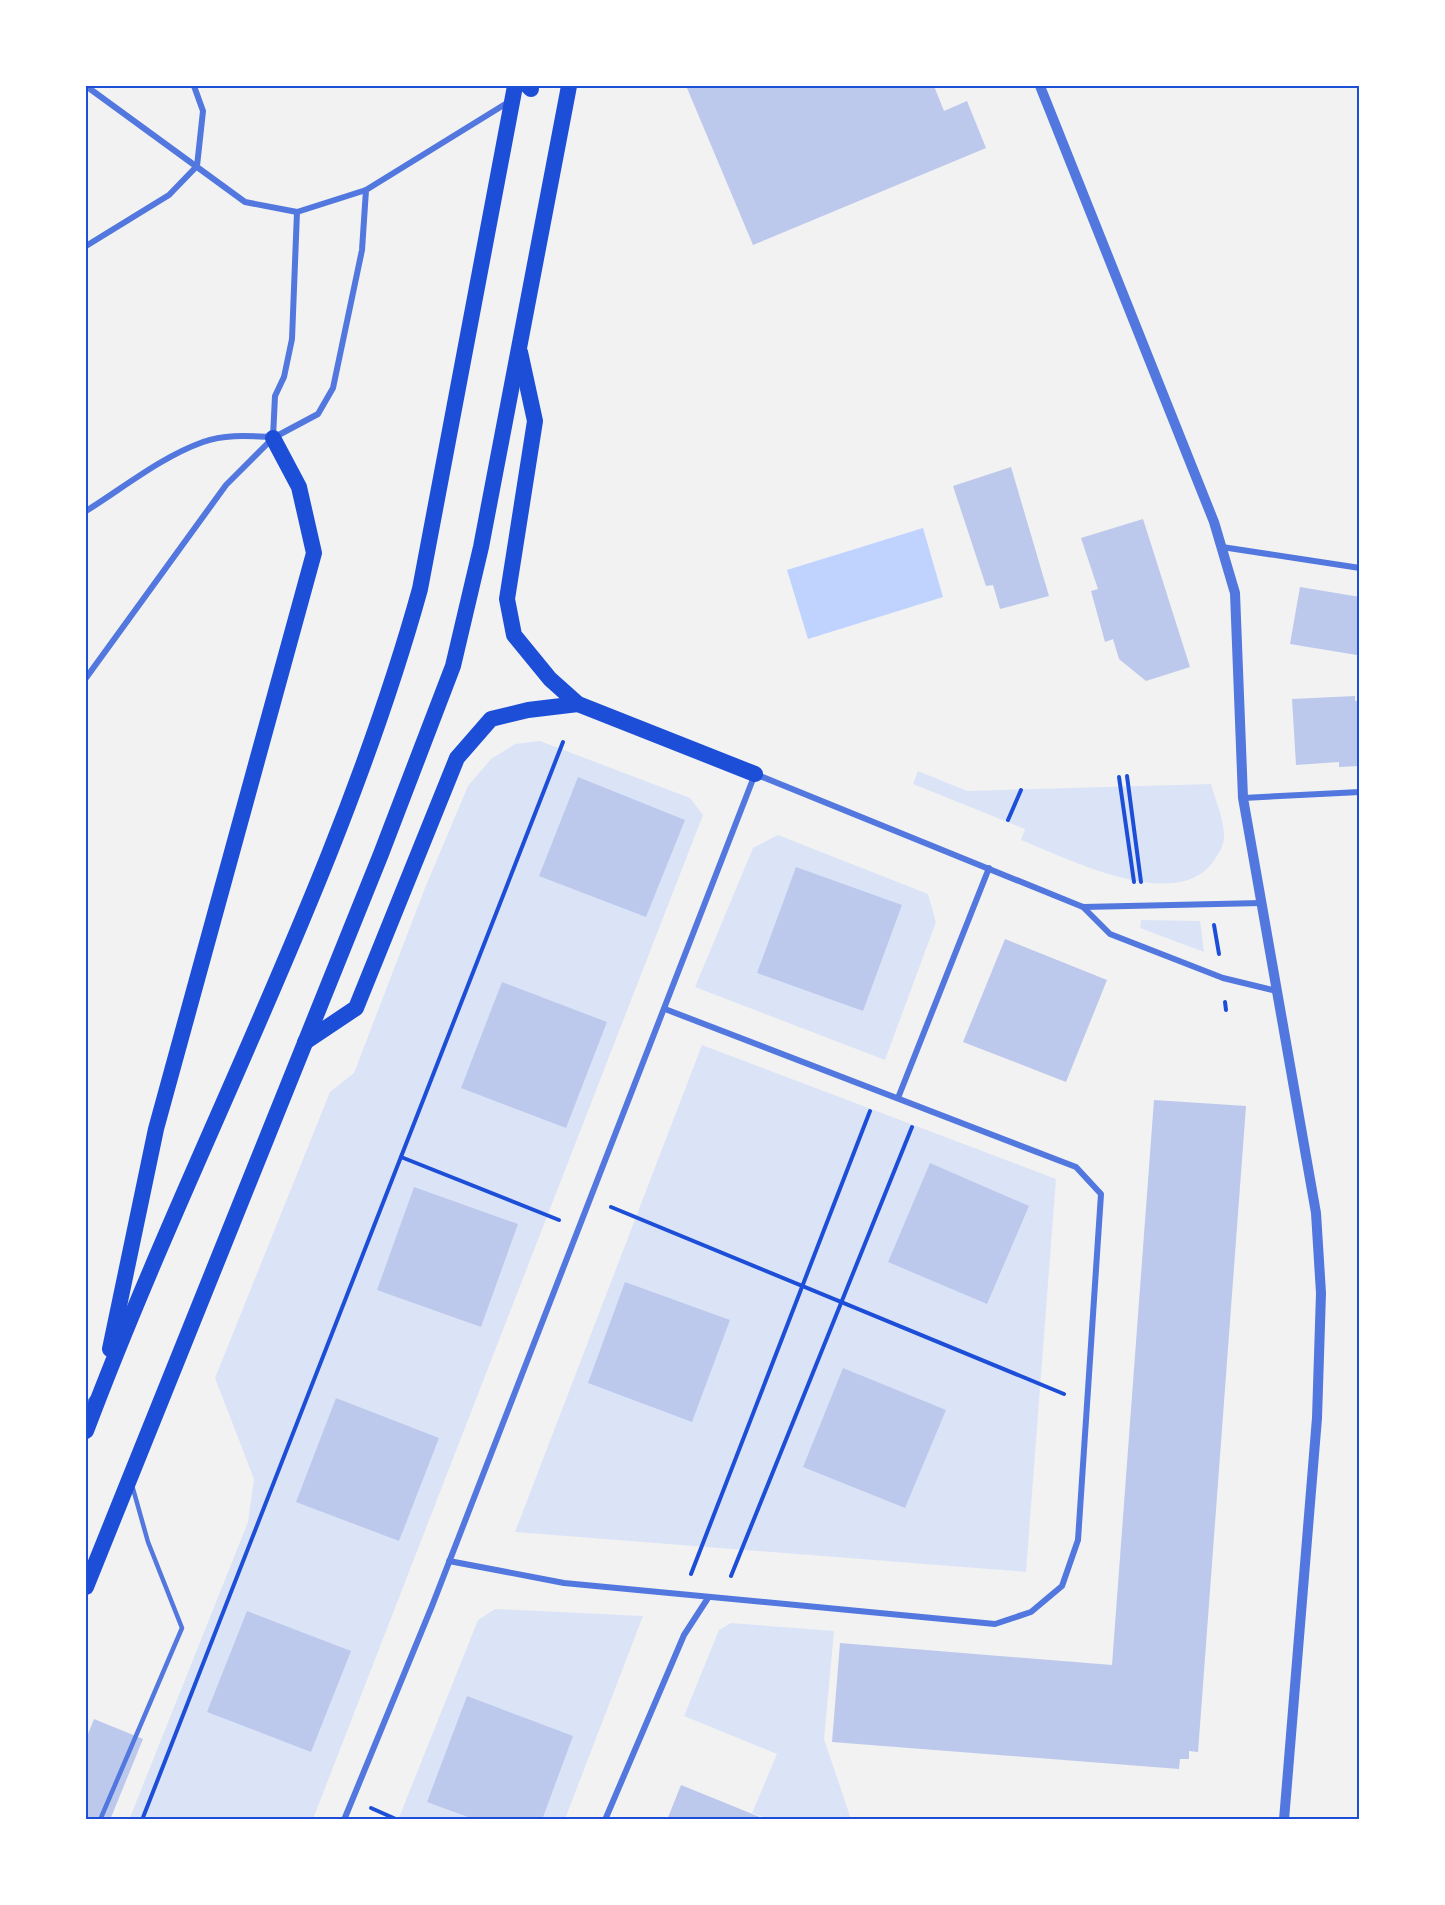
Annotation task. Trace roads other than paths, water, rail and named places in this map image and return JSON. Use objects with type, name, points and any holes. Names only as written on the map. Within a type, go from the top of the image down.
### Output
[{"type":"highway","points":[[86,1431],[103,1385],[318,879],[374,736],[401,657],[420,589],[528,86]]},
{"type":"highway","points":[[86,1587],[453,666],[481,547],[569,86]]},
{"type":"highway","points":[[519,345],[536,421],[507,599],[514,635],[550,679],[578,704],[755,774]]},
{"type":"highway","points":[[103,1385],[156,1130],[314,553],[299,487],[273,438]]},
{"type":"highway","points":[[305,1042],[356,1008],[457,758],[491,719],[528,710],[578,704]]},
{"type":"street","points":[[86,86],[245,202],[297,212],[366,190],[528,86]]},
{"type":"street","points":[[86,246],[169,195],[197,166],[204,111],[194,86]]},
{"type":"street","points":[[1040,86],[1210,511],[1235,593],[1239,627],[1243,798],[1294,1075],[1316,1213],[1322,1313],[1317,1418],[1284,1820]]},
{"type":"street","points":[[86,678],[226,485],[273,438],[318,414],[333,388],[362,250],[366,190]]},
{"type":"street","points":[[273,438],[274,396],[284,377],[292,339],[297,212]]},
{"type":"street","points":[[86,511],[168,460],[203,442],[234,436],[273,438]]},
{"type":"street","points":[[1222,547],[1359,568]]},
{"type":"street","points":[[344,1820],[449,1561],[755,774],[1083,907],[1110,934],[1223,978],[1277,991]]},
{"type":"street","points":[[1243,798],[1359,792]]},
{"type":"street","points":[[898,1098],[988,868]]},
{"type":"street","points":[[1083,907],[1262,903]]},
{"type":"street","points":[[449,1561],[564,1583],[995,1624],[1031,1612],[1062,1586],[1078,1540],[1101,1194],[1076,1167],[664,1009]]},
{"type":"street","points":[[605,1820],[684,1635],[708,1598]]},
{"type":"lane","points":[[86,1406],[103,1385]]},
{"type":"lane","points":[[100,1820],[182,1628],[148,1542],[130,1478]]},
{"type":"water","points":[[923,528],[943,597],[808,639],[787,570]]}]
